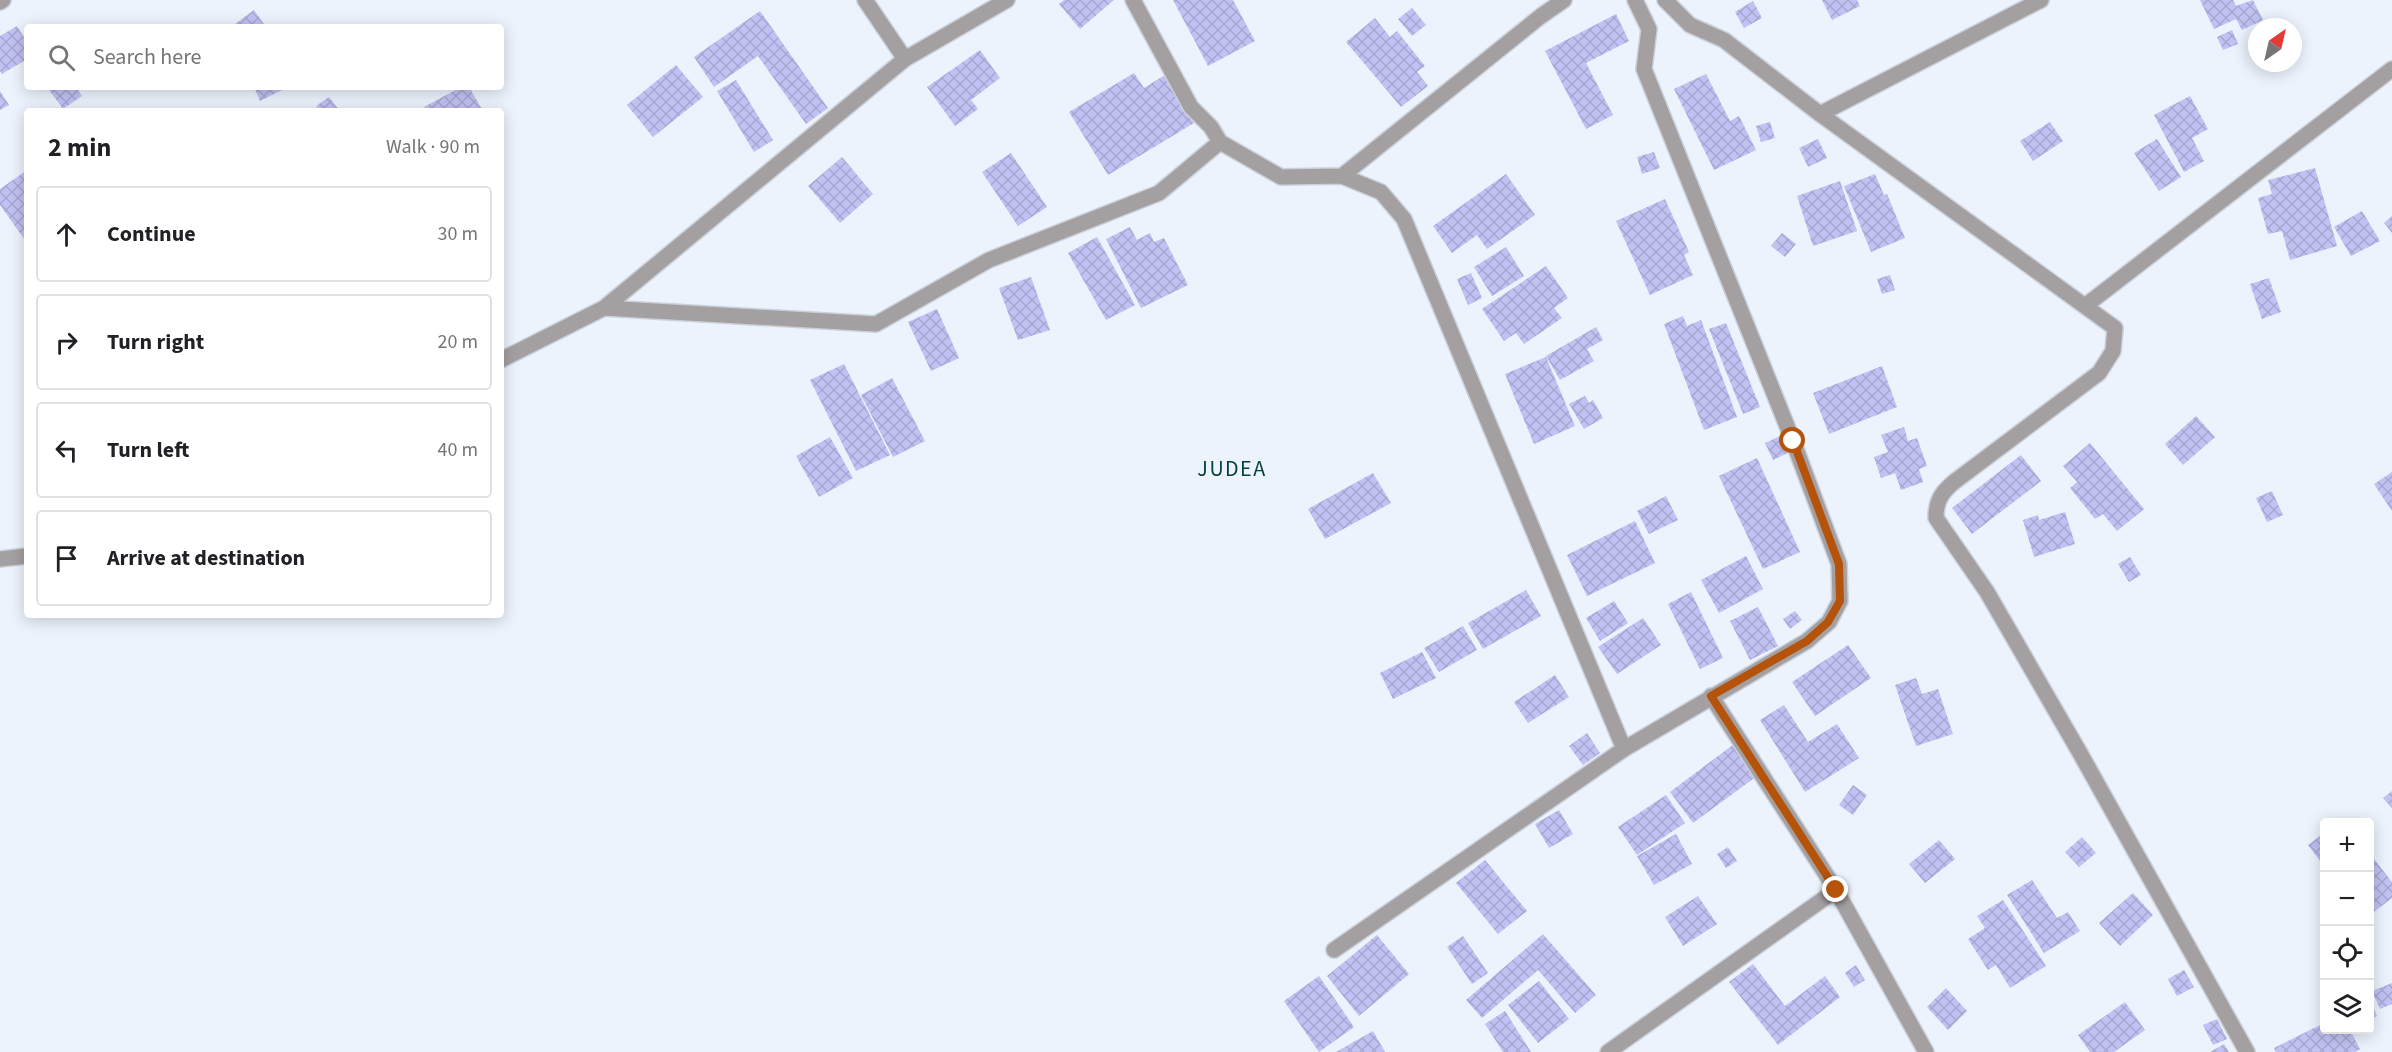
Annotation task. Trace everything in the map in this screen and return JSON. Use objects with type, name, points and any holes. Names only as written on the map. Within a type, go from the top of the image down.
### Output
[{"type":"street","points":[[865,0],[905,59]]},
{"type":"street","points":[[504,358],[604,308],[905,59],[1008,0]]},
{"type":"street","points":[[1133,0],[1191,107],[1211,127],[1220,142],[1281,177],[1342,176],[1381,192],[1404,219],[1624,749]]},
{"type":"street","points":[[1342,176],[1564,0]]},
{"type":"street","points":[[1334,950],[1624,749],[1807,641],[1828,622],[1840,601],[1839,564],[1793,441],[1644,69],[1649,29],[1635,0]]},
{"type":"street","points":[[1665,0],[1690,25],[1724,40],[1820,114],[2115,328],[2113,351],[2099,373],[1954,482],[1942,493],[1936,506],[1936,518],[1987,592],[2247,1052]]},
{"type":"street","points":[[1820,114],[2040,0]]},
{"type":"street","points":[[2085,306],[2392,69]]},
{"type":"street","points":[[604,308],[876,324],[989,260],[1159,193],[1220,142]]},
{"type":"street","points":[[0,559],[24,556]]},
{"type":"street","points":[[1711,696],[1836,890],[1926,1052]]},
{"type":"street","points":[[1608,1052],[1836,890]]},
{"type":"building","points":[[1064,0],[1114,0],[1080,29],[1059,4]]},
{"type":"building","points":[[1173,0],[1233,0],[1255,41],[1208,66]]},
{"type":"building","points":[[1822,0],[1857,0],[1860,6],[1832,20]]},
{"type":"building","points":[[2200,0],[2233,0],[2236,6],[2253,0],[2262,18],[2248,18],[2248,27],[2242,30],[2236,19],[2214,29]]},
{"type":"building","points":[[1753,1],[1762,18],[1744,28],[1735,12]]},
{"type":"building","points":[[1412,8],[1426,25],[1412,36],[1398,19]]},
{"type":"building","points":[[254,10],[264,24],[235,24]]},
{"type":"building","points":[[760,11],[828,108],[806,124],[758,56],[714,87],[694,57]]},
{"type":"building","points":[[1616,14],[1629,41],[1586,63],[1613,115],[1586,129],[1545,51]]},
{"type":"building","points":[[1375,18],[1390,37],[1397,31],[1425,66],[1417,72],[1428,86],[1401,107],[1346,42]]},
{"type":"building","points":[[17,26],[24,37],[24,61],[2,74],[0,71],[0,36]]},
{"type":"building","points":[[2232,30],[2238,44],[2223,50],[2217,37]]},
{"type":"building","points":[[980,50],[1000,78],[971,100],[978,109],[955,126],[927,87]]},
{"type":"building","points":[[676,65],[703,97],[653,137],[627,105]]},
{"type":"building","points":[[1134,73],[1144,88],[1165,75],[1194,123],[1108,175],[1069,112]]},
{"type":"building","points":[[1706,74],[1730,121],[1739,116],[1756,150],[1714,170],[1674,89]]},
{"type":"building","points":[[736,80],[773,140],[754,152],[717,91]]},
{"type":"building","points":[[49,90],[78,90],[82,96],[62,108]]},
{"type":"building","points":[[255,90],[282,90],[260,101]]},
{"type":"building","points":[[455,90],[471,90],[481,108],[425,108]]},
{"type":"building","points":[[0,91],[9,105],[0,110]]},
{"type":"building","points":[[2190,96],[2208,129],[2192,138],[2204,161],[2184,172],[2154,115]]},
{"type":"building","points":[[329,97],[338,108],[318,108],[316,106]]},
{"type":"building","points":[[1770,122],[1775,138],[1761,142],[1756,126]]},
{"type":"building","points":[[2050,122],[2063,141],[2033,161],[2020,141]]},
{"type":"building","points":[[1818,139],[1827,158],[1808,167],[1799,148]]},
{"type":"building","points":[[2157,139],[2181,177],[2159,191],[2134,153]]},
{"type":"building","points":[[1654,152],[1660,168],[1642,174],[1637,157]]},
{"type":"building","points":[[1011,153],[1047,207],[1018,226],[982,172]]},
{"type":"building","points":[[842,157],[873,194],[840,223],[808,186]]},
{"type":"building","points":[[2315,168],[2337,246],[2290,260],[2282,231],[2268,234],[2258,198],[2272,194],[2268,180]]},
{"type":"building","points":[[24,172],[24,239],[0,205],[0,189]]},
{"type":"building","points":[[1506,174],[1535,215],[1487,249],[1477,235],[1452,253],[1433,226]]},
{"type":"building","points":[[1875,174],[1884,195],[1887,194],[1905,238],[1871,252],[1844,186]]},
{"type":"building","points":[[1840,181],[1857,231],[1813,246],[1797,196]]},
{"type":"building","points":[[1665,199],[1689,252],[1684,255],[1693,275],[1650,295],[1616,221]]},
{"type":"building","points":[[2362,211],[2380,241],[2351,256],[2334,227]]},
{"type":"building","points":[[2392,216],[2392,233],[2384,223]]},
{"type":"building","points":[[1130,227],[1137,240],[1150,233],[1154,242],[1164,238],[1188,285],[1141,308],[1106,239]]},
{"type":"building","points":[[1782,233],[1796,244],[1785,257],[1771,246]]},
{"type":"building","points":[[1097,237],[1135,305],[1106,320],[1068,253]]},
{"type":"building","points":[[1506,247],[1524,276],[1492,296],[1474,267]]},
{"type":"building","points":[[1546,266],[1568,298],[1554,308],[1562,318],[1524,344],[1516,333],[1504,341],[1482,309]]},
{"type":"building","points":[[1471,273],[1482,298],[1468,305],[1457,279]]},
{"type":"building","points":[[1890,275],[1895,290],[1882,294],[1877,279]]},
{"type":"building","points":[[1031,277],[1050,330],[1018,340],[999,288]]},
{"type":"building","points":[[2269,278],[2281,312],[2262,319],[2250,284]]},
{"type":"building","points":[[937,309],[959,358],[931,371],[908,322]]},
{"type":"building","points":[[1683,316],[1687,326],[1701,320],[1737,417],[1704,430],[1664,324]]},
{"type":"building","points":[[1726,323],[1760,407],[1743,414],[1709,329]]},
{"type":"building","points":[[1596,327],[1603,340],[1587,349],[1594,361],[1560,380],[1546,356]]},
{"type":"building","points":[[1546,357],[1575,426],[1534,444],[1505,374]]},
{"type":"building","points":[[844,364],[890,455],[856,471],[810,380]]},
{"type":"building","points":[[1882,366],[1897,407],[1829,434],[1813,393]]},
{"type":"building","points":[[892,378],[925,441],[893,457],[861,395]]},
{"type":"building","points":[[1585,396],[1589,403],[1593,400],[1603,418],[1584,429],[1569,404]]},
{"type":"building","points":[[2196,416],[2215,437],[2183,465],[2165,444]]},
{"type":"building","points":[[1904,427],[1908,441],[1917,438],[1927,466],[1919,469],[1923,482],[1901,490],[1895,473],[1881,478],[1874,457],[1888,452],[1881,435]]},
{"type":"building","points":[[1782,435],[1790,452],[1773,460],[1765,443]]},
{"type":"building","points":[[830,437],[853,478],[819,497],[796,456]]},
{"type":"building","points":[[2090,443],[2144,509],[2117,531],[2103,514],[2095,519],[2070,488],[2077,482],[2063,466]]},
{"type":"building","points":[[2021,455],[2041,481],[1972,534],[1952,508]]},
{"type":"building","points":[[1757,458],[1800,552],[1763,569],[1719,476]]},
{"type":"building","points":[[2392,472],[2392,511],[2374,484]]},
{"type":"building","points":[[1373,473],[1391,503],[1325,539],[1308,509]]},
{"type":"building","points":[[2272,491],[2283,515],[2267,522],[2256,498]]},
{"type":"building","points":[[1666,496],[1678,520],[1649,534],[1637,511]]},
{"type":"building","points":[[2065,512],[2075,544],[2034,557],[2023,520],[2038,515],[2039,520]]},
{"type":"building","points":[[1635,521],[1655,563],[1587,596],[1567,555]]},
{"type":"building","points":[[1746,556],[1763,589],[1719,613],[1701,580]]},
{"type":"building","points":[[2130,557],[2141,575],[2129,582],[2118,564]]},
{"type":"building","points":[[1526,590],[1541,616],[1483,649],[1468,623]]},
{"type":"building","points":[[1691,592],[1723,658],[1700,669],[1668,604]]},
{"type":"building","points":[[1614,601],[1628,623],[1600,641],[1586,618]]},
{"type":"building","points":[[1758,607],[1778,646],[1750,660],[1730,621]]},
{"type":"building","points":[[1795,611],[1802,620],[1790,629],[1783,619]]},
{"type":"building","points":[[1643,618],[1661,645],[1617,674],[1598,647]]},
{"type":"building","points":[[1463,626],[1477,650],[1439,672],[1424,648]]},
{"type":"building","points":[[1848,645],[1871,678],[1815,716],[1792,682]]},
{"type":"building","points":[[1422,652],[1436,678],[1393,699],[1380,673]]},
{"type":"building","points":[[1555,675],[1569,697],[1528,723],[1514,702]]},
{"type":"building","points":[[1916,678],[1922,694],[1938,689],[1953,734],[1916,746],[1895,685]]},
{"type":"building","points":[[1784,705],[1808,742],[1837,724],[1859,758],[1805,792],[1760,720]]},
{"type":"building","points":[[1587,733],[1600,753],[1583,765],[1569,746]]},
{"type":"building","points":[[1734,744],[1757,776],[1693,823],[1670,792]]},
{"type":"building","points":[[1853,785],[1867,795],[1853,815],[1839,805]]},
{"type":"building","points":[[2392,791],[2392,808],[2383,798]]},
{"type":"building","points":[[1666,795],[1685,823],[1637,855],[1618,827]]},
{"type":"building","points":[[1559,810],[1573,834],[1549,848],[1535,824]]},
{"type":"building","points":[[1676,834],[1692,864],[1654,885],[1637,856]]},
{"type":"building","points":[[2320,836],[2320,861],[2308,845]]},
{"type":"building","points":[[2082,837],[2096,853],[2079,867],[2065,852]]},
{"type":"building","points":[[1939,840],[1955,859],[1925,883],[1909,864]]},
{"type":"building","points":[[1728,847],[1737,861],[1726,868],[1717,854]]},
{"type":"building","points":[[2374,859],[2392,882],[2392,898],[2374,912]]},
{"type":"building","points":[[1485,860],[1527,911],[1498,934],[1456,883]]},
{"type":"building","points":[[2032,880],[2057,918],[2068,912],[2080,931],[2044,953],[2007,895]]},
{"type":"building","points":[[2133,893],[2153,915],[2120,946],[2099,923]]},
{"type":"building","points":[[1698,896],[1717,924],[1683,946],[1665,917]]},
{"type":"building","points":[[2003,900],[2046,966],[2010,988],[1996,965],[1988,970],[1968,939],[1985,928],[1977,916]]},
{"type":"building","points":[[1543,934],[1596,995],[1575,1013],[1538,970],[1482,1018],[1466,1000]]},
{"type":"building","points":[[1377,935],[1409,974],[1359,1016],[1327,976]]},
{"type":"building","points":[[1463,936],[1488,973],[1472,984],[1447,947]]},
{"type":"building","points":[[1753,964],[1785,1006],[1825,976],[1840,997],[1778,1045],[1729,982]]},
{"type":"building","points":[[1856,965],[1865,980],[1854,987],[1845,973]]},
{"type":"building","points":[[2184,970],[2194,987],[2177,996],[2168,979]]},
{"type":"building","points":[[1319,976],[1354,1027],[1319,1052],[1284,1001]]},
{"type":"building","points":[[1539,981],[1569,1019],[1538,1043],[1508,1005]]},
{"type":"building","points":[[2392,983],[2392,1004],[2380,1009],[2374,990]]},
{"type":"building","points":[[1946,988],[1967,1011],[1948,1030],[1927,1007]]},
{"type":"building","points":[[2125,1002],[2145,1030],[2114,1052],[2090,1052],[2078,1035]]},
{"type":"building","points":[[1505,1011],[1531,1052],[1503,1052],[1485,1024]]},
{"type":"building","points":[[2217,1019],[2227,1039],[2213,1045],[2203,1025]]},
{"type":"building","points":[[2320,1025],[2320,1034],[2352,1034],[2360,1049],[2355,1052],[2276,1052],[2274,1048]]},
{"type":"building","points":[[1373,1031],[1385,1052],[1336,1052]]},
{"type":"building","points":[[2224,1044],[2229,1052],[2210,1052]]},
{"type":"district","name":"JUDEA","points":[[1232,469]]},
{"type":"route","points":[[1793,441],[1839,564],[1840,601],[1828,622],[1807,641],[1711,696],[1836,890]]}]
